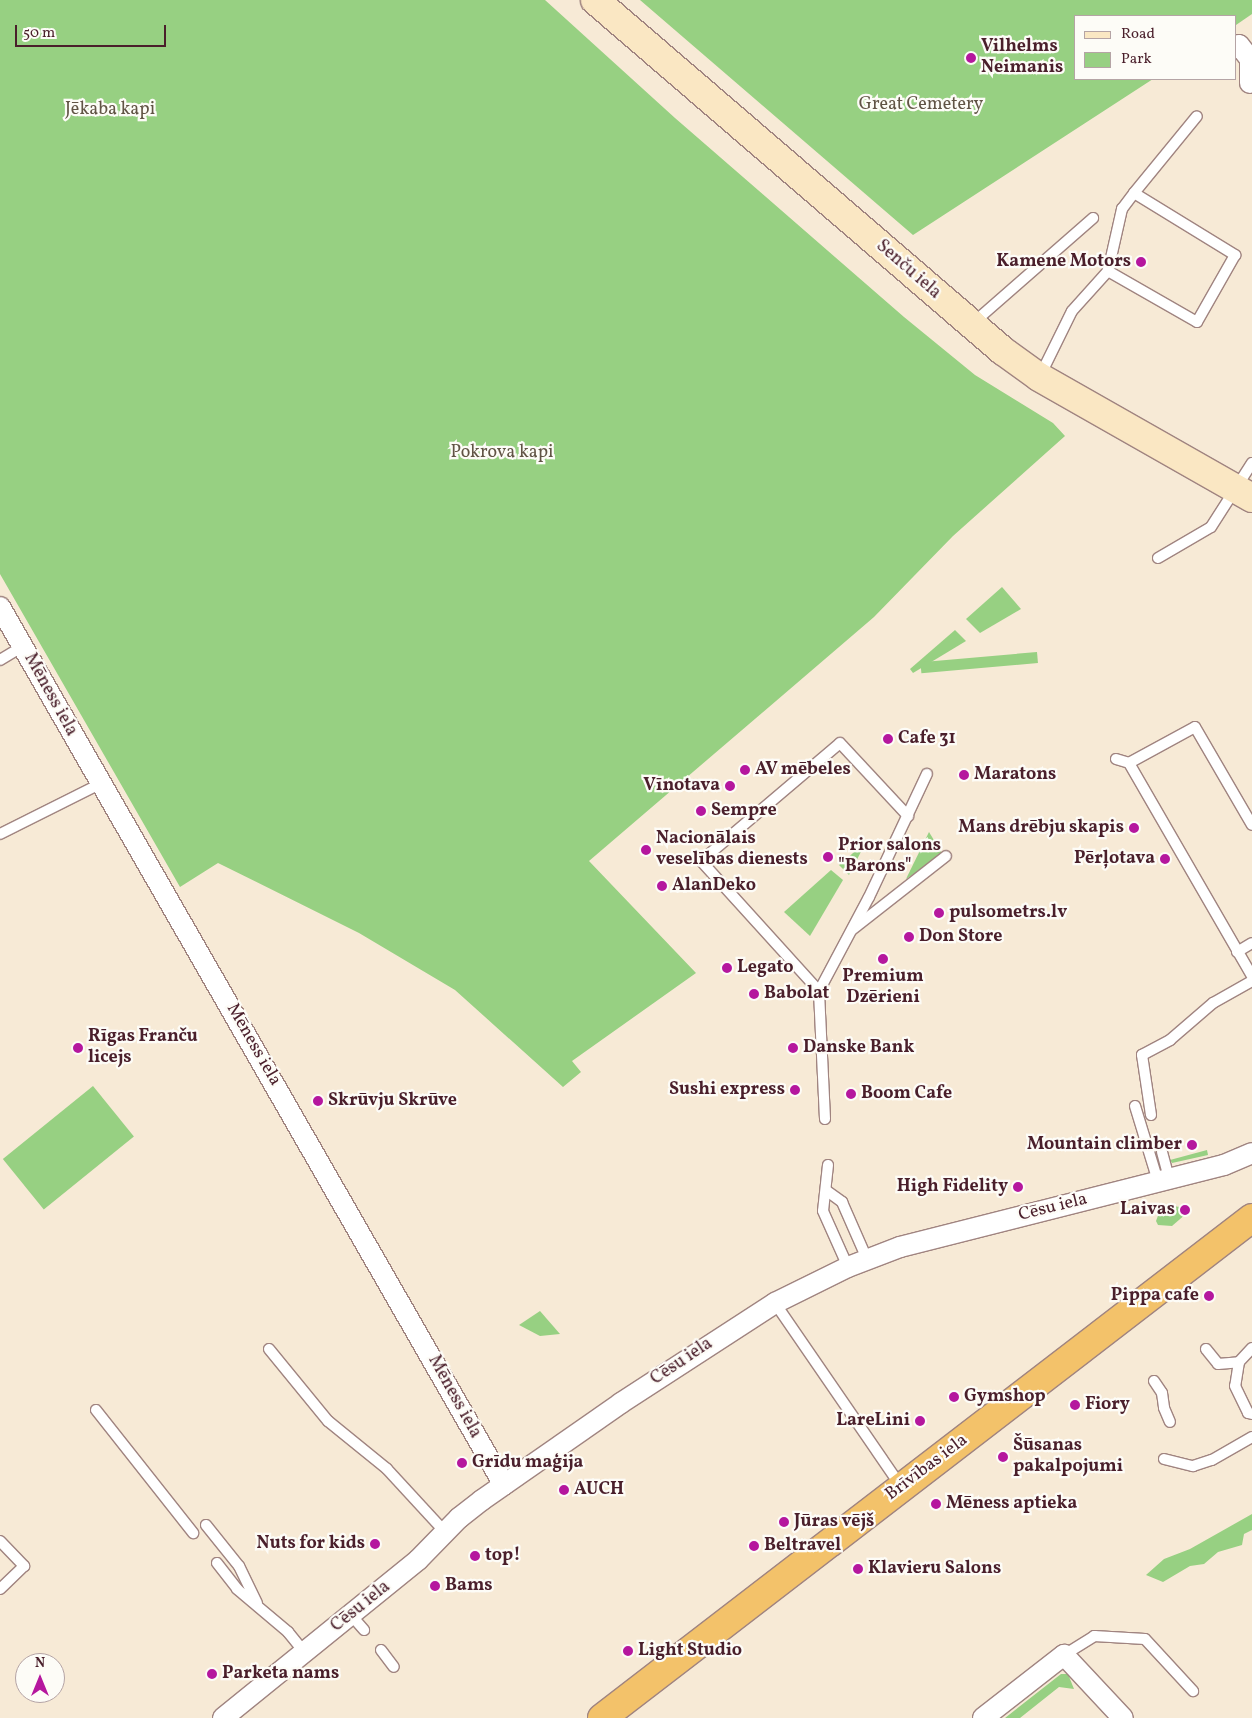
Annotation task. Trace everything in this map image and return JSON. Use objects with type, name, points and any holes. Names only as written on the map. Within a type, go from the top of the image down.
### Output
[{"type":"highway","name":"Brīvības iela","points":[[602,1718],[1252,1218]]},
{"type":"main road","name":"Senču iela","points":[[595,0],[971,325],[1039,377],[1243,493]]},
{"type":"street","points":[[1237,47],[1239,45],[1250,59],[1246,80]]},
{"type":"street","name":"Mēness iela","points":[[0,607],[504,1485]]},
{"type":"street","name":"Cēsu iela","points":[[223,1718],[305,1653],[358,1622],[445,1532],[504,1485],[629,1398],[775,1303],[848,1267],[900,1247],[1224,1165],[1252,1153]]},
{"type":"street","name":"Cēsu iela","points":[[1224,1165],[1252,1170]]},
{"type":"street","points":[[983,1718],[1064,1655],[1123,1718]]},
{"type":"lane","points":[[1039,377],[1072,311],[1108,270],[1122,209],[1197,116]]},
{"type":"lane","points":[[1108,270],[1197,322],[1235,255],[1134,193]]},
{"type":"lane","points":[[971,325],[1093,218]]},
{"type":"lane","points":[[1158,558],[1211,527],[1243,493],[1252,463]]},
{"type":"lane","points":[[0,660],[23,646]]},
{"type":"lane","points":[[1129,763],[1195,727],[1252,825]]},
{"type":"lane","points":[[819,991],[701,861],[840,743],[908,816]]},
{"type":"lane","points":[[1116,759],[1129,763],[1252,976]]},
{"type":"lane","points":[[826,1120],[819,991],[908,816],[927,774]]},
{"type":"lane","points":[[0,834],[100,784]]},
{"type":"lane","points":[[848,932],[946,856]]},
{"type":"lane","points":[[1237,952],[1252,943]]},
{"type":"lane","points":[[1151,1115],[1142,1055],[1170,1040],[1213,1003],[1252,981]]},
{"type":"lane","points":[[1135,1106],[1163,1180]]},
{"type":"lane","points":[[1162,1152],[1163,1180]]},
{"type":"lane","points":[[828,1165],[827,1191],[823,1212],[848,1267]]},
{"type":"lane","points":[[827,1191],[842,1202],[867,1259]]},
{"type":"lane","points":[[775,1303],[902,1487]]},
{"type":"lane","points":[[1252,1348],[1239,1362],[1235,1386],[1248,1413],[1252,1414]]},
{"type":"lane","points":[[269,1349],[328,1421],[387,1469],[445,1532]]},
{"type":"lane","points":[[1206,1349],[1218,1364],[1239,1362]]},
{"type":"lane","points":[[1154,1381],[1162,1392],[1164,1408],[1170,1422]]},
{"type":"lane","points":[[96,1410],[193,1534]]},
{"type":"lane","points":[[1164,1459],[1193,1466],[1212,1460],[1252,1437]]},
{"type":"lane","points":[[206,1525],[238,1566],[260,1609]]},
{"type":"lane","points":[[0,1541],[24,1566],[0,1589]]},
{"type":"lane","points":[[217,1564],[237,1589],[288,1632],[305,1653]]},
{"type":"lane","points":[[1064,1655],[1094,1636],[1145,1639],[1193,1691]]},
{"type":"lane","points":[[380,1650],[394,1667]]},
{"type":"green space","name":"Pokrova kapi","points":[[0,0],[545,0],[675,118],[904,317],[975,375],[1053,423],[1065,436],[953,536],[874,617],[589,861],[696,973],[572,1061],[581,1072],[563,1087],[455,990],[359,933],[218,863],[180,887],[0,574]]},
{"type":"green space","name":"Great Cemetery","points":[[640,0],[1252,0],[1252,14],[1237,24],[1237,15],[1074,15],[1074,80],[1151,80],[913,235]]},
{"type":"green space","points":[[1002,587],[1021,609],[980,633],[966,619]]},
{"type":"green space","points":[[955,630],[966,641],[913,673],[910,669]]},
{"type":"green space","points":[[1037,652],[1038,663],[921,673],[920,662]]},
{"type":"green space","points":[[929,832],[943,855],[906,879]]},
{"type":"green space","points":[[866,842],[849,875],[839,865]]},
{"type":"green space","points":[[831,870],[843,880],[810,936],[784,912]]},
{"type":"green space","points":[[93,1086],[134,1137],[44,1210],[3,1159]]},
{"type":"green space","points":[[1207,1150],[1208,1155],[1172,1163],[1170,1160]]},
{"type":"green space","points":[[1173,1206],[1187,1208],[1187,1213],[1172,1226],[1158,1225],[1156,1221],[1159,1213]]},
{"type":"green space","points":[[540,1311],[560,1334],[540,1336],[519,1325]]},
{"type":"green space","points":[[1252,1514],[1252,1530],[1244,1534],[1242,1545],[1218,1552],[1204,1564],[1190,1566],[1163,1582],[1146,1575],[1164,1559],[1190,1549]]},
{"type":"green space","points":[[1061,1674],[1068,1674],[1074,1689],[1059,1687],[1020,1718],[1005,1718]]},
{"type":"place","name":"Vilhelms Neimanis","points":[[971,58]]},
{"type":"place","name":"Kamene Motors","points":[[1141,262]]},
{"type":"place","name":"Cafe 31","points":[[888,739]]},
{"type":"place","name":"AV mēbeles","points":[[745,770]]},
{"type":"place","name":"Maratons","points":[[964,775]]},
{"type":"place","name":"Vīnotava","points":[[730,786]]},
{"type":"place","name":"Sempre","points":[[701,811]]},
{"type":"place","name":"Mans drēbju skapis","points":[[1134,828]]},
{"type":"place","name":"Nacionālais veselības dienests","points":[[646,850]]},
{"type":"place","name":"Prior salons \"Barons\"","points":[[828,857]]},
{"type":"place","name":"Pērļotava","points":[[1165,859]]},
{"type":"place","name":"AlanDeko","points":[[662,886]]},
{"type":"place","name":"pulsometrs.lv","points":[[939,913]]},
{"type":"place","name":"Don Store","points":[[909,937]]},
{"type":"place","name":"Premium Dzērieni","points":[[883,959]]},
{"type":"place","name":"Legato","points":[[727,968]]},
{"type":"place","name":"Babolat","points":[[754,994]]},
{"type":"place","name":"Rīgas Franču licejs","points":[[78,1048]]},
{"type":"place","name":"Danske Bank","points":[[793,1048]]},
{"type":"place","name":"Sushi express","points":[[795,1090]]},
{"type":"place","name":"Boom Cafe","points":[[851,1094]]},
{"type":"place","name":"Skrūvju Skrūve","points":[[318,1101]]},
{"type":"place","name":"Mountain climber","points":[[1192,1145]]},
{"type":"place","name":"High Fidelity","points":[[1018,1187]]},
{"type":"place","name":"Laivas","points":[[1185,1210]]},
{"type":"place","name":"Pippa cafe","points":[[1209,1296]]},
{"type":"place","name":"Gymshop","points":[[954,1397]]},
{"type":"place","name":"Fiory","points":[[1075,1405]]},
{"type":"place","name":"LareLini","points":[[920,1421]]},
{"type":"place","name":"Šūsanas pakalpojumi","points":[[1003,1457]]},
{"type":"place","name":"Grīdu maģija","points":[[462,1463]]},
{"type":"place","name":"AUCH","points":[[564,1490]]},
{"type":"place","name":"Mēness aptieka","points":[[936,1504]]},
{"type":"place","name":"Jūras vējš","points":[[784,1522]]},
{"type":"place","name":"Nuts for kids","points":[[375,1544]]},
{"type":"place","name":"Beltravel","points":[[754,1546]]},
{"type":"place","name":"top!","points":[[475,1556]]},
{"type":"place","name":"Klavieru Salons","points":[[858,1569]]},
{"type":"place","name":"Bams","points":[[435,1586]]},
{"type":"place","name":"Light Studio","points":[[628,1651]]},
{"type":"place","name":"Parketa nams","points":[[212,1674]]},
{"type":"park label","name":"Jēkaba kapi","points":[[110,110]]}]
